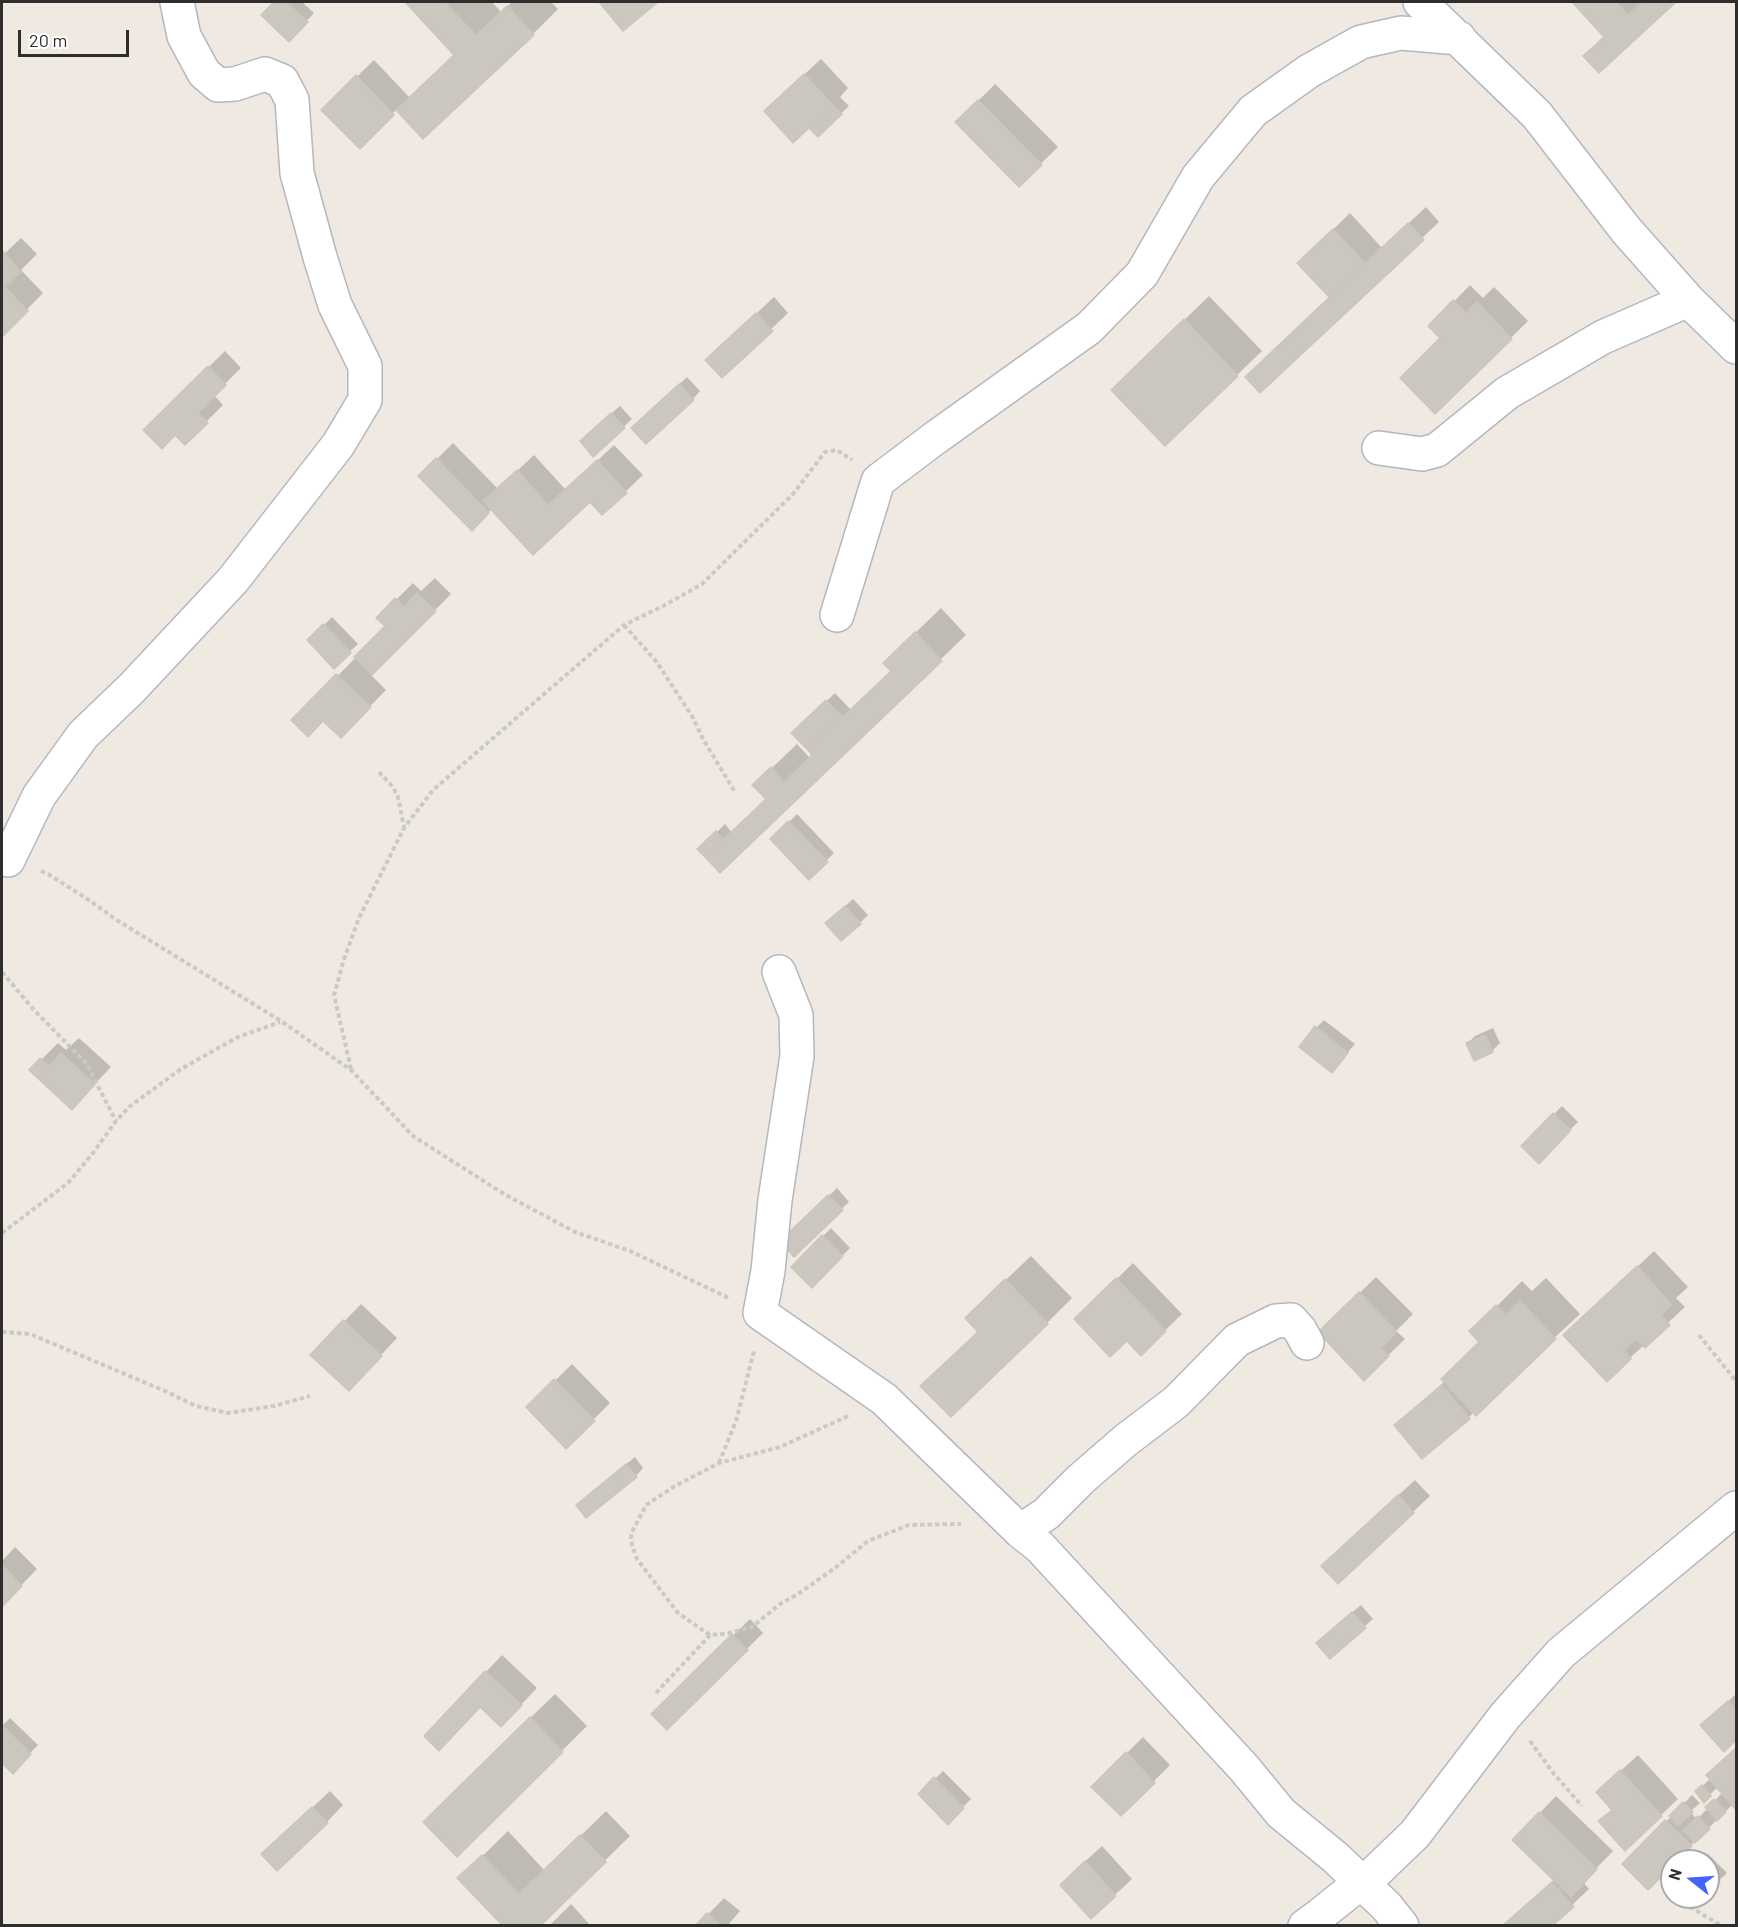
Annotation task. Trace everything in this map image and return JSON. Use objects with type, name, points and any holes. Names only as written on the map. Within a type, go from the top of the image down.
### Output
[{"type":"street","points":[[8,860],[39,796],[82,735],[132,688],[233,580],[338,445],[365,400],[365,366],[335,305],[297,173],[292,100],[282,81],[265,74],[235,84],[218,84],[204,73],[184,36],[177,2]]},
{"type":"street","points":[[1420,2],[1537,115],[1626,230],[1688,300],[1737,347]]},
{"type":"street","points":[[837,615],[878,481],[1089,328],[1142,274],[1198,177],[1253,111],[1309,71],[1361,42],[1401,33],[1459,38]]},
{"type":"street","points":[[1379,448],[1422,454],[1437,450],[1507,393],[1603,338],[1688,300]]},
{"type":"street","points":[[779,972],[796,1015],[797,1056],[775,1200],[768,1271],[760,1313],[884,1400],[1048,1556],[1244,1768],[1281,1813],[1336,1858],[1402,1926]]},
{"type":"street","points":[[1020,1531],[1046,1514],[1081,1479],[1126,1440],[1176,1402],[1237,1340],[1276,1321],[1291,1320],[1307,1343]]},
{"type":"street","points":[[1305,1926],[1350,1891],[1363,1884],[1415,1834],[1504,1716],[1561,1653],[1737,1508]]},
{"type":"path","points":[[351,1070],[334,995],[344,959],[359,918],[404,828],[433,790],[624,625],[702,584],[793,494],[825,452],[837,450],[878,481]]},
{"type":"path","points":[[624,625],[656,661],[692,716],[703,740],[735,792]]},
{"type":"path","points":[[379,772],[393,787],[398,797],[404,828]]},
{"type":"path","points":[[8,860],[48,874],[93,902],[115,919],[281,1021],[351,1070],[413,1136],[504,1194],[575,1232],[655,1262],[760,1313],[750,1370],[736,1421],[719,1463]]},
{"type":"path","points":[[2,972],[34,1010],[86,1063],[116,1121]]},
{"type":"path","points":[[2,1233],[68,1183],[129,1107],[181,1069],[238,1037],[281,1021]]},
{"type":"path","points":[[2,1332],[30,1335],[165,1391],[196,1407],[228,1413],[274,1406],[310,1396]]},
{"type":"path","points":[[1699,1335],[1737,1381]]},
{"type":"path","points":[[884,1400],[780,1447],[719,1463],[675,1486],[646,1506],[631,1534],[637,1559],[678,1613],[710,1635],[725,1634],[752,1627],[780,1604],[835,1568],[868,1541],[909,1525],[963,1524]]},
{"type":"path","points":[[656,1693],[710,1635]]},
{"type":"path","points":[[1504,1716],[1529,1741],[1582,1806]]},
{"type":"path","points":[[1694,1909],[1722,1926]]},
{"type":"building","points":[[274,2],[286,2],[308,22],[289,42],[261,15]]},
{"type":"building","points":[[405,2],[444,2],[476,35],[507,6],[534,35],[423,139],[396,110],[454,55]]},
{"type":"building","points":[[599,2],[658,2],[623,31]]},
{"type":"building","points":[[1616,2],[1628,15],[1642,2],[1676,2],[1599,73],[1583,56],[1604,37],[1573,3]]},
{"type":"building","points":[[804,74],[833,105],[793,143],[764,111]]},
{"type":"building","points":[[356,75],[394,115],[360,149],[321,110]]},
{"type":"building","points":[[978,100],[1042,165],[1019,187],[955,122]]},
{"type":"building","points":[[833,105],[842,114],[818,137],[809,128]]},
{"type":"building","points":[[1408,223],[1424,240],[1260,393],[1245,377]]},
{"type":"building","points":[[1333,229],[1365,263],[1329,297],[1297,263]]},
{"type":"building","points":[[4,253],[21,272],[5,287],[28,311],[2,337],[2,255]]},
{"type":"building","points":[[1453,300],[1466,313],[1477,302],[1512,339],[1435,414],[1400,378],[1440,338],[1428,326]]},
{"type":"building","points":[[756,313],[773,331],[722,378],[705,360]]},
{"type":"building","points":[[1184,319],[1238,376],[1165,446],[1111,390]]},
{"type":"building","points":[[208,366],[226,385],[198,413],[208,423],[185,445],[175,435],[162,449],[143,430]]},
{"type":"building","points":[[679,384],[694,400],[646,444],[631,428]]},
{"type":"building","points":[[611,413],[625,428],[593,457],[580,441]]},
{"type":"building","points":[[436,458],[489,513],[472,531],[418,476]]},
{"type":"building","points":[[597,460],[627,493],[602,515],[590,502],[533,555],[483,501],[517,470],[548,505]]},
{"type":"building","points":[[417,593],[436,611],[372,675],[354,657],[385,626],[376,618],[395,598],[404,607]]},
{"type":"building","points":[[323,624],[351,653],[334,669],[307,640]]},
{"type":"building","points":[[915,632],[942,661],[720,873],[705,857],[766,799],[752,785],[771,767],[784,782],[812,755],[808,750],[891,671],[883,663]]},
{"type":"building","points":[[336,674],[371,707],[341,738],[323,721],[308,737],[291,720]]},
{"type":"building","points":[[826,700],[842,717],[808,750],[791,733]]},
{"type":"building","points":[[788,821],[828,862],[809,880],[770,839]]},
{"type":"building","points":[[716,831],[723,840],[705,857],[697,849]]},
{"type":"building","points":[[845,906],[861,924],[841,941],[825,923]]},
{"type":"building","points":[[1315,1026],[1348,1053],[1332,1073],[1299,1047]]},
{"type":"building","points":[[1485,1035],[1493,1052],[1474,1061],[1466,1043]]},
{"type":"building","points":[[61,1053],[95,1084],[72,1110],[29,1070],[40,1058],[49,1066]]},
{"type":"building","points":[[1553,1113],[1571,1130],[1539,1164],[1521,1146]]},
{"type":"building","points":[[828,1195],[843,1210],[794,1257],[780,1241]]},
{"type":"building","points":[[822,1235],[843,1256],[812,1288],[791,1267]]},
{"type":"building","points":[[1637,1266],[1672,1305],[1661,1315],[1670,1325],[1645,1348],[1636,1339],[1624,1350],[1631,1359],[1607,1382],[1563,1335]]},
{"type":"building","points":[[1116,1278],[1166,1331],[1141,1356],[1127,1341],[1110,1357],[1074,1319]]},
{"type":"building","points":[[1005,1279],[1048,1324],[951,1417],[920,1386],[978,1332],[965,1318]]},
{"type":"building","points":[[1359,1292],[1397,1332],[1381,1348],[1389,1356],[1364,1381],[1318,1332]]},
{"type":"building","points":[[1520,1301],[1556,1339],[1476,1416],[1441,1379],[1479,1342],[1469,1331],[1496,1305],[1506,1315]]},
{"type":"building","points":[[343,1320],[382,1356],[349,1391],[310,1355]]},
{"type":"building","points":[[554,1379],[595,1421],[566,1449],[526,1407]]},
{"type":"building","points":[[1442,1385],[1470,1419],[1422,1459],[1394,1425]]},
{"type":"building","points":[[626,1464],[637,1477],[586,1518],[576,1505]]},
{"type":"building","points":[[1398,1495],[1414,1513],[1338,1584],[1321,1566]]},
{"type":"building","points":[[2,1565],[22,1586],[2,1607]]},
{"type":"building","points":[[1352,1612],[1366,1628],[1330,1659],[1316,1643]]},
{"type":"building","points":[[732,1634],[748,1650],[667,1730],[651,1714]]},
{"type":"building","points":[[485,1671],[522,1705],[501,1727],[480,1707],[439,1751],[424,1736]]},
{"type":"building","points":[[1728,1701],[1736,1711],[1736,1740],[1724,1752],[1700,1725]]},
{"type":"building","points":[[530,1717],[563,1752],[457,1857],[423,1822]]},
{"type":"building","points":[[2,1725],[31,1754],[13,1774],[2,1763]]},
{"type":"building","points":[[1736,1748],[1736,1810],[1706,1775]]},
{"type":"building","points":[[1126,1752],[1155,1783],[1121,1816],[1091,1787]]},
{"type":"building","points":[[1620,1770],[1662,1816],[1625,1851],[1598,1821],[1612,1810],[1596,1792]]},
{"type":"building","points":[[934,1777],[964,1808],[948,1825],[918,1794]]},
{"type":"building","points":[[1702,1785],[1711,1796],[1704,1803],[1695,1791]]},
{"type":"building","points":[[1714,1799],[1726,1812],[1717,1821],[1705,1807]]},
{"type":"building","points":[[1683,1802],[1693,1812],[1678,1826],[1669,1816]]},
{"type":"building","points":[[312,1807],[328,1823],[277,1871],[261,1854]]},
{"type":"building","points":[[1539,1812],[1597,1869],[1571,1897],[1512,1840]]},
{"type":"building","points":[[1698,1816],[1710,1829],[1695,1843],[1683,1831]]},
{"type":"building","points":[[1665,1820],[1692,1846],[1689,1849],[1660,1849],[1660,1878],[1648,1890],[1622,1864]]},
{"type":"building","points":[[580,1835],[606,1862],[540,1926],[503,1926],[457,1878],[482,1855],[519,1894]]},
{"type":"building","points":[[1085,1861],[1116,1896],[1091,1919],[1060,1885]]},
{"type":"building","points":[[1552,1882],[1574,1907],[1552,1926],[1502,1926]]},
{"type":"building","points":[[707,1913],[721,1926],[695,1926]]}]
